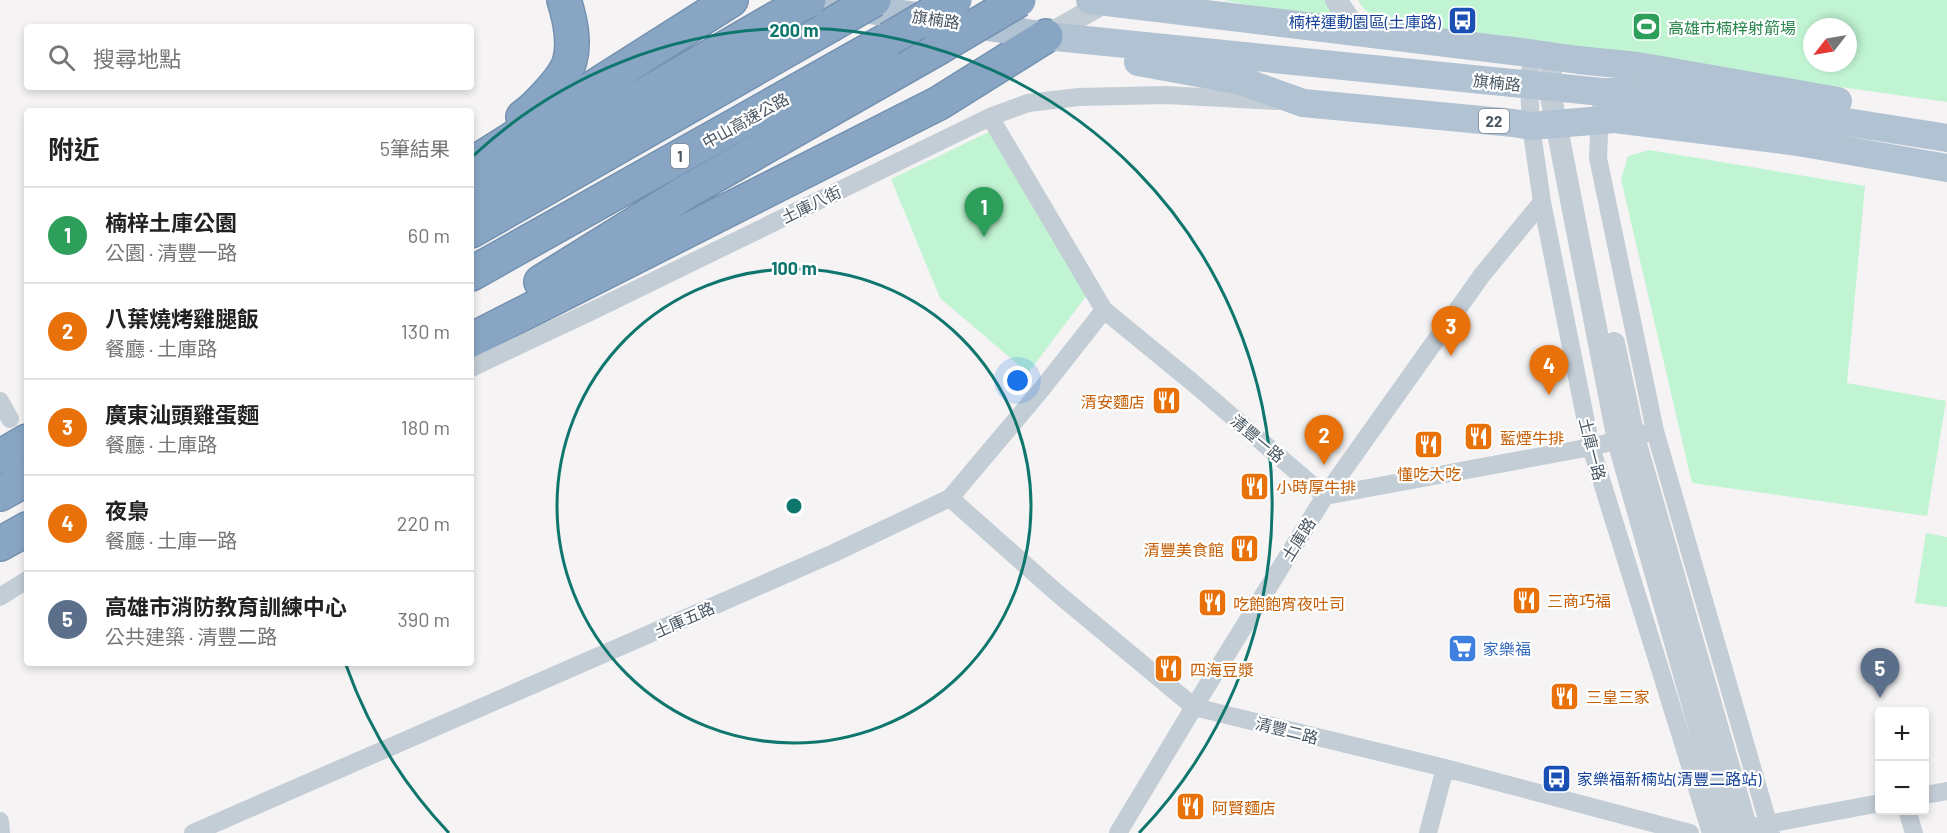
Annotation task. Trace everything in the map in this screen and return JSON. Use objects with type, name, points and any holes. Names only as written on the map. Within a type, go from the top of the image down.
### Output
[{"type":"highway","points":[[474,152],[535,108],[553,88],[570,62],[572,37],[564,0]]},
{"type":"highway","points":[[474,163],[731,0]]},
{"type":"highway","points":[[474,193],[783,9],[809,0]]},
{"type":"highway","name":"1","points":[[474,229],[874,0]]},
{"type":"highway","name":"中山高速公路","points":[[474,272],[955,0]]},
{"type":"highway","points":[[474,323],[686,192],[1019,0]]},
{"type":"highway","points":[[474,338],[939,103],[1046,36]]},
{"type":"highway","points":[[0,457],[18,430]]},
{"type":"highway","points":[[0,494],[24,481]]},
{"type":"highway","points":[[0,546],[24,531]]},
{"type":"highway","points":[[0,546],[24,543]]},
{"type":"main road","name":"旗楠路","points":[[1101,1],[1638,66],[1947,119]]},
{"type":"main road","name":"旗楠路","points":[[783,9],[925,17],[1046,36],[1618,92],[1802,115],[1947,138]]},
{"type":"main road","name":"旗楠路","points":[[1046,36],[1147,64],[1242,81],[1303,103],[1513,123],[1565,124],[1615,120],[1798,142],[1947,168]]},
{"type":"street","points":[[1336,0],[1358,32]]},
{"type":"street","points":[[1046,36],[1101,1]]},
{"type":"street","name":"土庫一路","points":[[1567,58],[1563,88],[1565,124],[1542,202],[1591,447],[1711,833]]},
{"type":"street","name":"土庫一路","points":[[1567,58],[1563,88],[1565,124],[1558,141],[1635,436],[1749,831]]},
{"type":"street","name":"旗楠路","points":[[1166,95],[1303,103]]},
{"type":"street","name":"土庫八街","points":[[474,367],[616,300],[990,117],[1028,103],[1048,100],[1166,95]]},
{"type":"street","name":"清豐一路","points":[[990,117],[1104,310],[1325,496]]},
{"type":"street","name":"土庫一路","points":[[1565,124],[1598,158],[1605,181],[1635,436]]},
{"type":"street","name":"土庫路","points":[[1118,833],[1325,496],[1482,275],[1542,202]]},
{"type":"street","name":"土庫五路","points":[[193,833],[708,609],[950,498],[1041,390],[1104,310]]},
{"type":"street","points":[[0,401],[18,430]]},
{"type":"street","points":[[1325,496],[1591,447],[1635,436]]},
{"type":"street","name":"清豐二路","points":[[950,498],[1057,593],[1194,707],[1445,768],[1690,833]]},
{"type":"street","points":[[0,597],[24,582]]},
{"type":"street","points":[[1428,833],[1445,768]]},
{"type":"street","points":[[1929,794],[1947,791]]},
{"type":"street","points":[[1749,831],[1875,804]]},
{"type":"street","points":[[1909,815],[1914,833]]},
{"type":"street","points":[[0,821],[1,833]]},
{"type":"green space","points":[[1224,0],[1331,0],[1334,8],[1331,22]]},
{"type":"green space","points":[[1358,0],[1947,0],[1947,102],[1390,24],[1371,15]]},
{"type":"green space","points":[[991,131],[1087,295],[1028,373],[940,298],[891,179]]},
{"type":"green space","points":[[1649,150],[1865,186],[1847,383],[1946,401],[1927,516],[1692,483],[1621,179],[1628,156]]},
{"type":"green space","points":[[1926,533],[1947,537],[1947,607],[1915,603]]},
{"type":"place","name":"楠梓運動園區(土庫路)","points":[[1462,21]]},
{"type":"place","name":"高雄市楠梓射箭場","points":[[1647,27]]},
{"type":"place","name":"楠梓土庫公園","points":[[984,237]]},
{"type":"place","name":"廣東汕頭雞蛋麵","points":[[1451,356]]},
{"type":"place","name":"夜梟","points":[[1549,395]]},
{"type":"place","name":"清安麵店","points":[[1166,401]]},
{"type":"place","name":"藍煙牛排","points":[[1479,437]]},
{"type":"place","name":"懂吃大吃","points":[[1429,445]]},
{"type":"place","name":"八葉燒烤雞腿飯","points":[[1324,465]]},
{"type":"place","name":"小時厚牛排","points":[[1255,486]]},
{"type":"place","name":"清豐美食館","points":[[1245,549]]},
{"type":"place","name":"三商巧福","points":[[1526,600]]},
{"type":"place","name":"吃飽飽宵夜吐司","points":[[1212,603]]},
{"type":"place","name":"家樂福","points":[[1462,648]]},
{"type":"place","name":"四海豆漿","points":[[1169,669]]},
{"type":"place","name":"三皇三家","points":[[1565,696]]},
{"type":"place","name":"高雄市消防教育訓練中心","points":[[1880,698]]},
{"type":"place","name":"家樂福新楠站(清豐二路站)","points":[[1556,778]]},
{"type":"place","name":"阿賢麵店","points":[[1191,807]]}]
